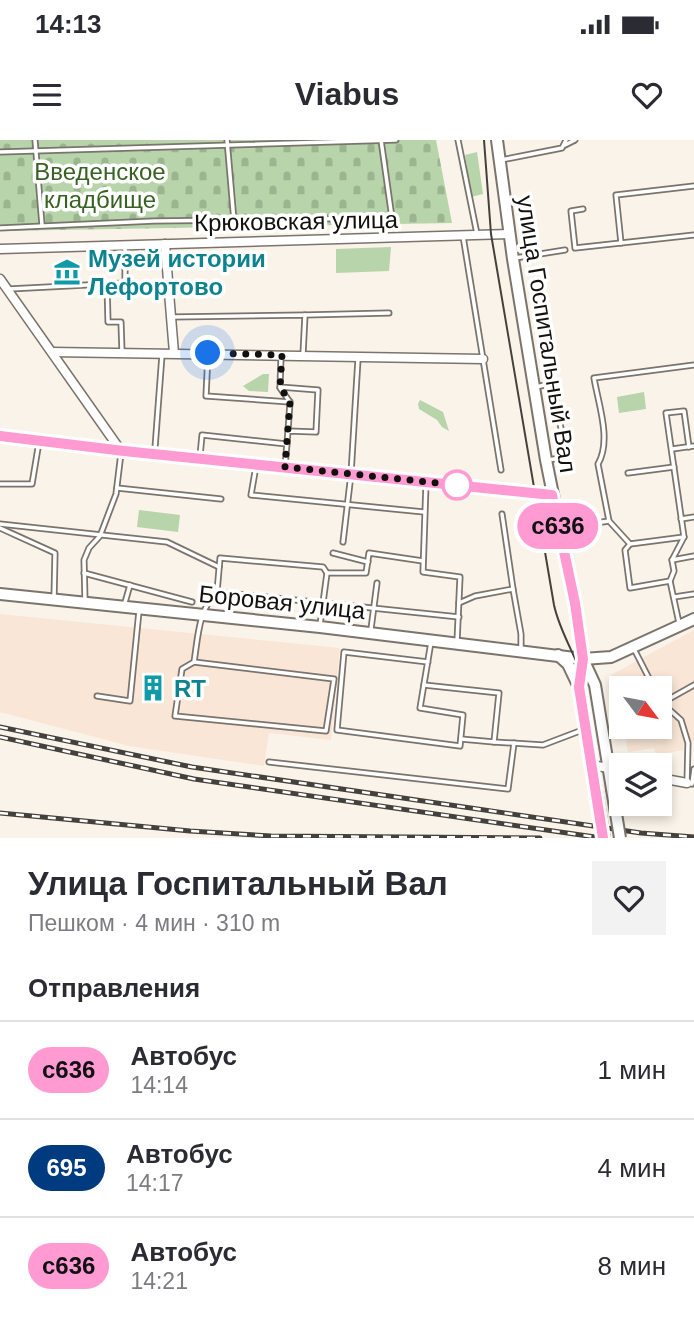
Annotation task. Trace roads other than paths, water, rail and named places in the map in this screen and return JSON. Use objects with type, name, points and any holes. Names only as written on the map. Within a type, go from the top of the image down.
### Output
[{"type":"main road","name":"улица Госпитальный Вал","points":[[496,140],[546,460],[575,603],[583,659],[579,687],[603,838]]},
{"type":"main road","name":"Боровая улица","points":[[0,594],[320,627],[583,659],[611,657],[694,619]]},
{"type":"main road","points":[[558,655],[568,664],[579,687]]},
{"type":"main road","name":"улица Госпитальный Вал","points":[[583,659],[595,685],[620,838]]},
{"type":"street","name":"Крюковская улица","points":[[0,248],[509,234]]},
{"type":"street","points":[[165,244],[174,353]]},
{"type":"street","points":[[0,279],[121,451]]},
{"type":"street","points":[[52,352],[483,359]]},
{"type":"street","points":[[0,436],[552,495]]},
{"type":"street","points":[[591,765],[608,768]]},
{"type":"street","points":[[672,780],[690,784]]},
{"type":"lane","points":[[35,140],[42,226]]},
{"type":"lane","points":[[227,140],[234,221]]},
{"type":"lane","points":[[0,152],[396,140]]},
{"type":"lane","points":[[458,140],[478,236]]},
{"type":"lane","points":[[498,161],[562,148],[566,143],[575,140]]},
{"type":"lane","points":[[0,228],[154,221],[392,218],[381,141]]},
{"type":"lane","points":[[621,243],[616,195],[694,186]]},
{"type":"lane","points":[[583,209],[571,211],[575,248],[694,235]]},
{"type":"lane","points":[[463,236],[501,470]]},
{"type":"lane","points":[[7,289],[125,283],[125,245]]},
{"type":"lane","points":[[513,259],[565,250]]},
{"type":"lane","points":[[107,284],[108,322],[121,322],[122,352]]},
{"type":"lane","points":[[172,317],[389,313]]},
{"type":"lane","points":[[303,355],[305,315]]},
{"type":"lane","points":[[155,448],[162,352]]},
{"type":"lane","points":[[208,353],[206,396],[290,402]]},
{"type":"lane","points":[[282,355],[280,387],[290,402],[285,467]]},
{"type":"lane","points":[[343,542],[351,474],[358,356]]},
{"type":"lane","points":[[630,544],[609,521],[598,464],[603,456],[604,440],[594,378],[694,366]]},
{"type":"lane","points":[[534,387],[553,383],[566,457],[546,460]]},
{"type":"lane","points":[[280,387],[318,390],[316,432],[288,431]]},
{"type":"lane","points":[[671,449],[692,446],[684,411],[666,413],[671,449],[674,467],[681,519],[684,537],[672,560],[674,571],[670,581],[680,626]]},
{"type":"lane","points":[[200,459],[202,435],[287,444]]},
{"type":"lane","points":[[0,484],[32,484],[39,440]]},
{"type":"lane","points":[[85,603],[84,560],[89,548],[100,536],[117,488],[121,451]]},
{"type":"lane","points":[[256,464],[251,495],[425,512]]},
{"type":"lane","points":[[628,473],[674,467]]},
{"type":"lane","points":[[426,482],[423,572],[460,577],[456,643]]},
{"type":"lane","points":[[117,488],[221,499]]},
{"type":"lane","points":[[502,514],[521,634],[521,650]]},
{"type":"lane","points":[[681,519],[694,517]]},
{"type":"lane","points":[[559,529],[609,521]]},
{"type":"lane","points":[[0,526],[167,542],[219,566]]},
{"type":"lane","points":[[0,526],[55,553],[54,600]]},
{"type":"lane","points":[[670,581],[629,588],[625,550],[630,544],[684,537]]},
{"type":"lane","points":[[333,553],[368,562]]},
{"type":"lane","points":[[327,573],[366,573],[369,553],[423,561]]},
{"type":"lane","points":[[672,560],[694,556]]},
{"type":"lane","points":[[217,592],[220,558],[323,567],[327,573],[320,627]]},
{"type":"lane","points":[[84,573],[192,602]]},
{"type":"lane","points":[[370,633],[377,583]]},
{"type":"lane","points":[[124,607],[130,585]]},
{"type":"lane","points":[[459,603],[475,596],[513,589]]},
{"type":"lane","points":[[194,662],[202,615],[211,597],[217,592],[459,617]]},
{"type":"lane","points":[[674,597],[694,594]]},
{"type":"lane","points":[[97,696],[130,701],[139,608]]},
{"type":"lane","points":[[428,662],[344,652],[337,730],[460,746],[463,715],[420,708],[428,662],[431,640]]},
{"type":"lane","points":[[633,647],[648,676]]},
{"type":"lane","points":[[194,662],[334,679],[326,732],[175,716],[182,669],[194,662]]},
{"type":"lane","points":[[424,685],[499,693],[494,742]]},
{"type":"lane","points":[[672,696],[694,685]]},
{"type":"lane","points":[[672,711],[681,720],[688,743],[690,784]]},
{"type":"lane","points":[[461,738],[543,745],[586,729]]},
{"type":"lane","points":[[269,762],[508,789],[514,743]]},
{"type":"lane","points":[[690,784],[694,769]]},
{"type":"tram line","points":[[484,140],[491,234],[554,605],[584,682],[610,838]]},
{"type":"railway","points":[[0,727],[192,767],[641,833],[694,837]]},
{"type":"railway","points":[[0,737],[194,779],[602,838]]},
{"type":"railway","points":[[0,813],[271,836],[540,838]]},
{"type":"place","name":"Музей истории Лефортово","points":[[67,272]]},
{"type":"place","name":"RT","points":[[153,688]]},
{"type":"park label","name":"Введенское кладбище","points":[[100,185]]}]
